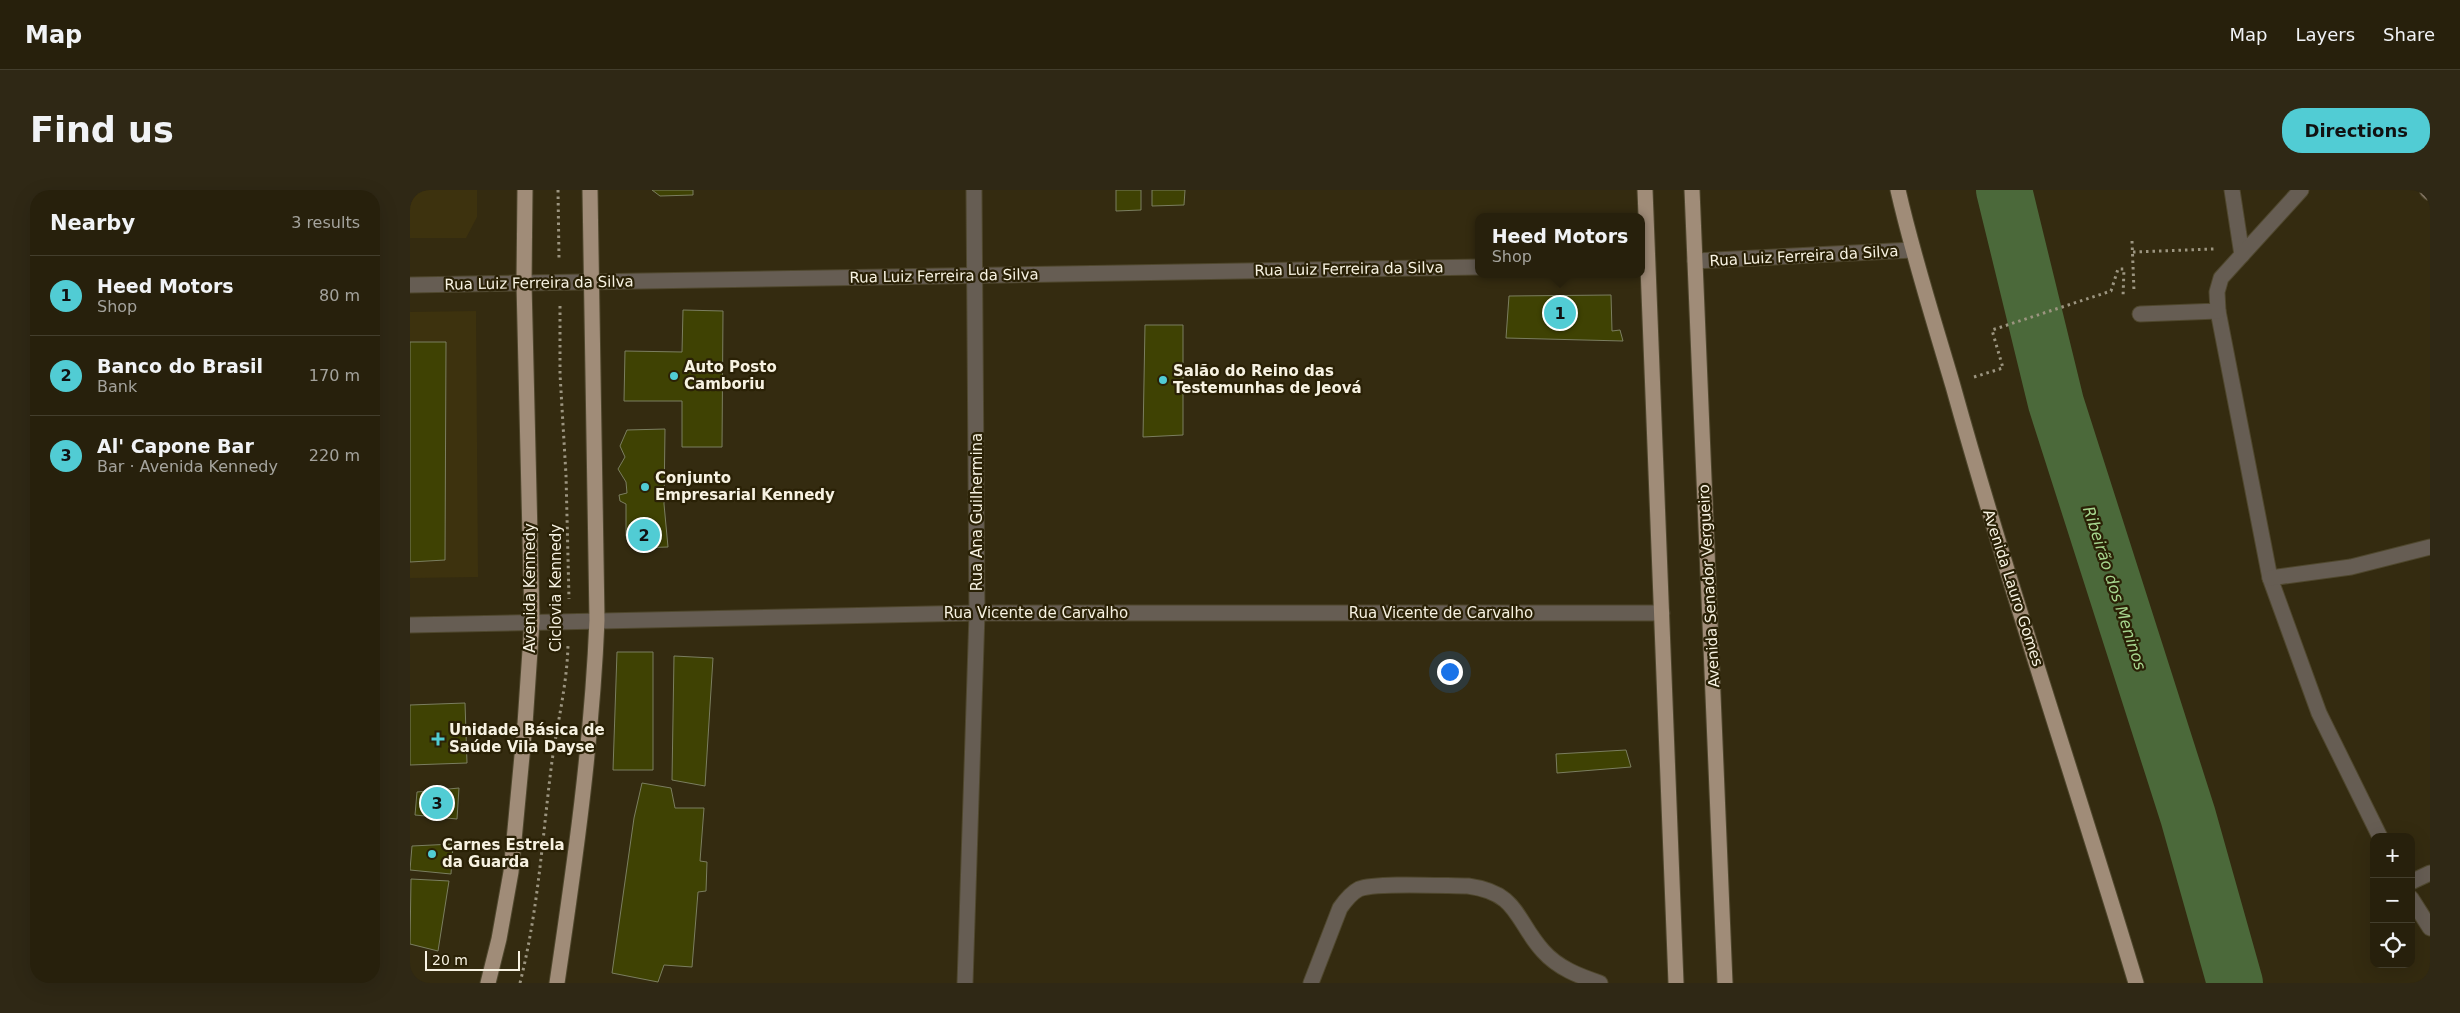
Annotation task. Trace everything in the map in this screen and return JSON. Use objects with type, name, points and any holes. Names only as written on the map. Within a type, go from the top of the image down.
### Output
[{"type":"main road","name":"Avenida Kennedy","points":[[488,983],[499,938],[511,872],[526,724],[532,621],[524,283],[525,190]]},
{"type":"main road","points":[[557,983],[586,770],[597,620],[590,190]]},
{"type":"main road","points":[[1645,190],[1645,213]]},
{"type":"main road","name":"Avenida Senador Vergueiro","points":[[1692,190],[1725,983]]},
{"type":"main road","name":"Avenida Lauro Gomes","points":[[1898,190],[1913,250],[1985,501],[2078,790],[2136,983]]},
{"type":"main road","points":[[1645,278],[1662,613],[1676,983]]},
{"type":"street","name":"Rua Ana Guilhermina","points":[[965,983],[977,613],[974,190]]},
{"type":"street","points":[[2232,190],[2241,251]]},
{"type":"street","points":[[2302,190],[2241,251],[2219,282],[2217,292],[2218,311],[2270,578],[2319,713],[2378,833]]},
{"type":"street","points":[[2427,190],[2430,193]]},
{"type":"street","name":"Rua Luiz Ferreira da Silva","points":[[1695,261],[1913,250]]},
{"type":"street","name":"Rua Luiz Ferreira da Silva","points":[[410,285],[1475,267]]},
{"type":"street","points":[[2138,314],[2218,311]]},
{"type":"street","points":[[2270,578],[2352,567],[2430,547]]},
{"type":"street","name":"Rua Vicente de Carvalho","points":[[410,625],[977,613],[1662,613]]},
{"type":"street","points":[[2415,880],[2430,873]]},
{"type":"street","points":[[1311,983],[1340,908],[1347,898],[1359,889],[1375,887],[1468,886],[1484,888],[1508,901],[1517,909],[1534,940],[1550,958],[1573,973],[1600,983]]},
{"type":"street","points":[[2415,904],[2430,928]]},
{"type":"path","name":"Ciclovia Kennedy","points":[[520,983],[532,936],[542,867],[551,769],[568,662],[566,474],[560,374],[558,190]]},
{"type":"path","points":[[1994,371],[2003,368],[1992,330],[2111,291],[2118,269],[2124,269],[2122,315],[2138,314],[2132,242]]},
{"type":"path","points":[[2132,252],[2241,251]]},
{"type":"shaded area","points":[[410,190],[477,190],[477,217],[466,238],[410,238]]},
{"type":"shaded area","points":[[476,311],[478,577],[410,578],[410,312]]},
{"type":"building","points":[[652,190],[693,190],[693,195],[660,196]]},
{"type":"building","points":[[1116,190],[1141,190],[1141,210],[1116,211]]},
{"type":"building","points":[[1152,190],[1185,190],[1184,205],[1152,206]]},
{"type":"building","points":[[1611,295],[1612,331],[1620,330],[1623,341],[1506,338],[1509,296]]},
{"type":"building","name":"Auto Posto Camboriu","points":[[683,310],[723,311],[722,447],[682,447],[682,401],[624,401],[625,351],[682,352]]},
{"type":"building","name":"Salão do Reino das Testemunhas de Jeová","points":[[1145,325],[1183,325],[1183,435],[1143,437]]},
{"type":"building","points":[[410,342],[446,342],[445,560],[410,562]]},
{"type":"building","name":"Conjunto Empresarial Kennedy","points":[[665,429],[664,504],[668,547],[634,548],[626,536],[626,504],[620,501],[619,495],[627,493],[626,482],[618,469],[625,457],[620,446],[627,430]]},
{"type":"building","points":[[617,652],[653,652],[653,770],[613,770]]},
{"type":"building","points":[[674,656],[713,658],[705,786],[672,780]]},
{"type":"building","name":"Unidade Básica de Saúde Vila Dayse","points":[[465,703],[467,763],[410,765],[410,705]]},
{"type":"building","points":[[1626,750],[1631,767],[1557,773],[1556,754]]},
{"type":"building","points":[[642,783],[671,788],[675,808],[704,808],[700,861],[707,862],[706,891],[698,892],[692,967],[664,965],[658,982],[612,973],[634,818]]},
{"type":"building","points":[[459,788],[457,819],[415,815],[417,792]]},
{"type":"building","name":"Carnes Estrela da Guarda","points":[[453,844],[451,874],[410,870],[412,846]]},
{"type":"building","points":[[411,879],[449,881],[438,951],[410,944]]},
{"type":"waterway","name":"Ribeirão dos Meninos","points":[[2004,190],[2056,403],[2188,816],[2235,983]]},
{"type":"place","name":"Heed Motors","points":[[1560,313]]},
{"type":"place","name":"Auto Posto Camboriu","points":[[674,376]]},
{"type":"place","name":"Salão do Reino das Testemunhas de Jeová","points":[[1163,380]]},
{"type":"place","name":"Conjunto Empresarial Kennedy","points":[[645,487]]},
{"type":"place","name":"Banco do Brasil","points":[[644,535]]},
{"type":"place","name":"Unidade Básica de Saúde Vila Dayse","points":[[438,739]]},
{"type":"place","name":"Al' Capone Bar","points":[[437,803]]},
{"type":"place","name":"Carnes Estrela da Guarda","points":[[432,854]]}]
